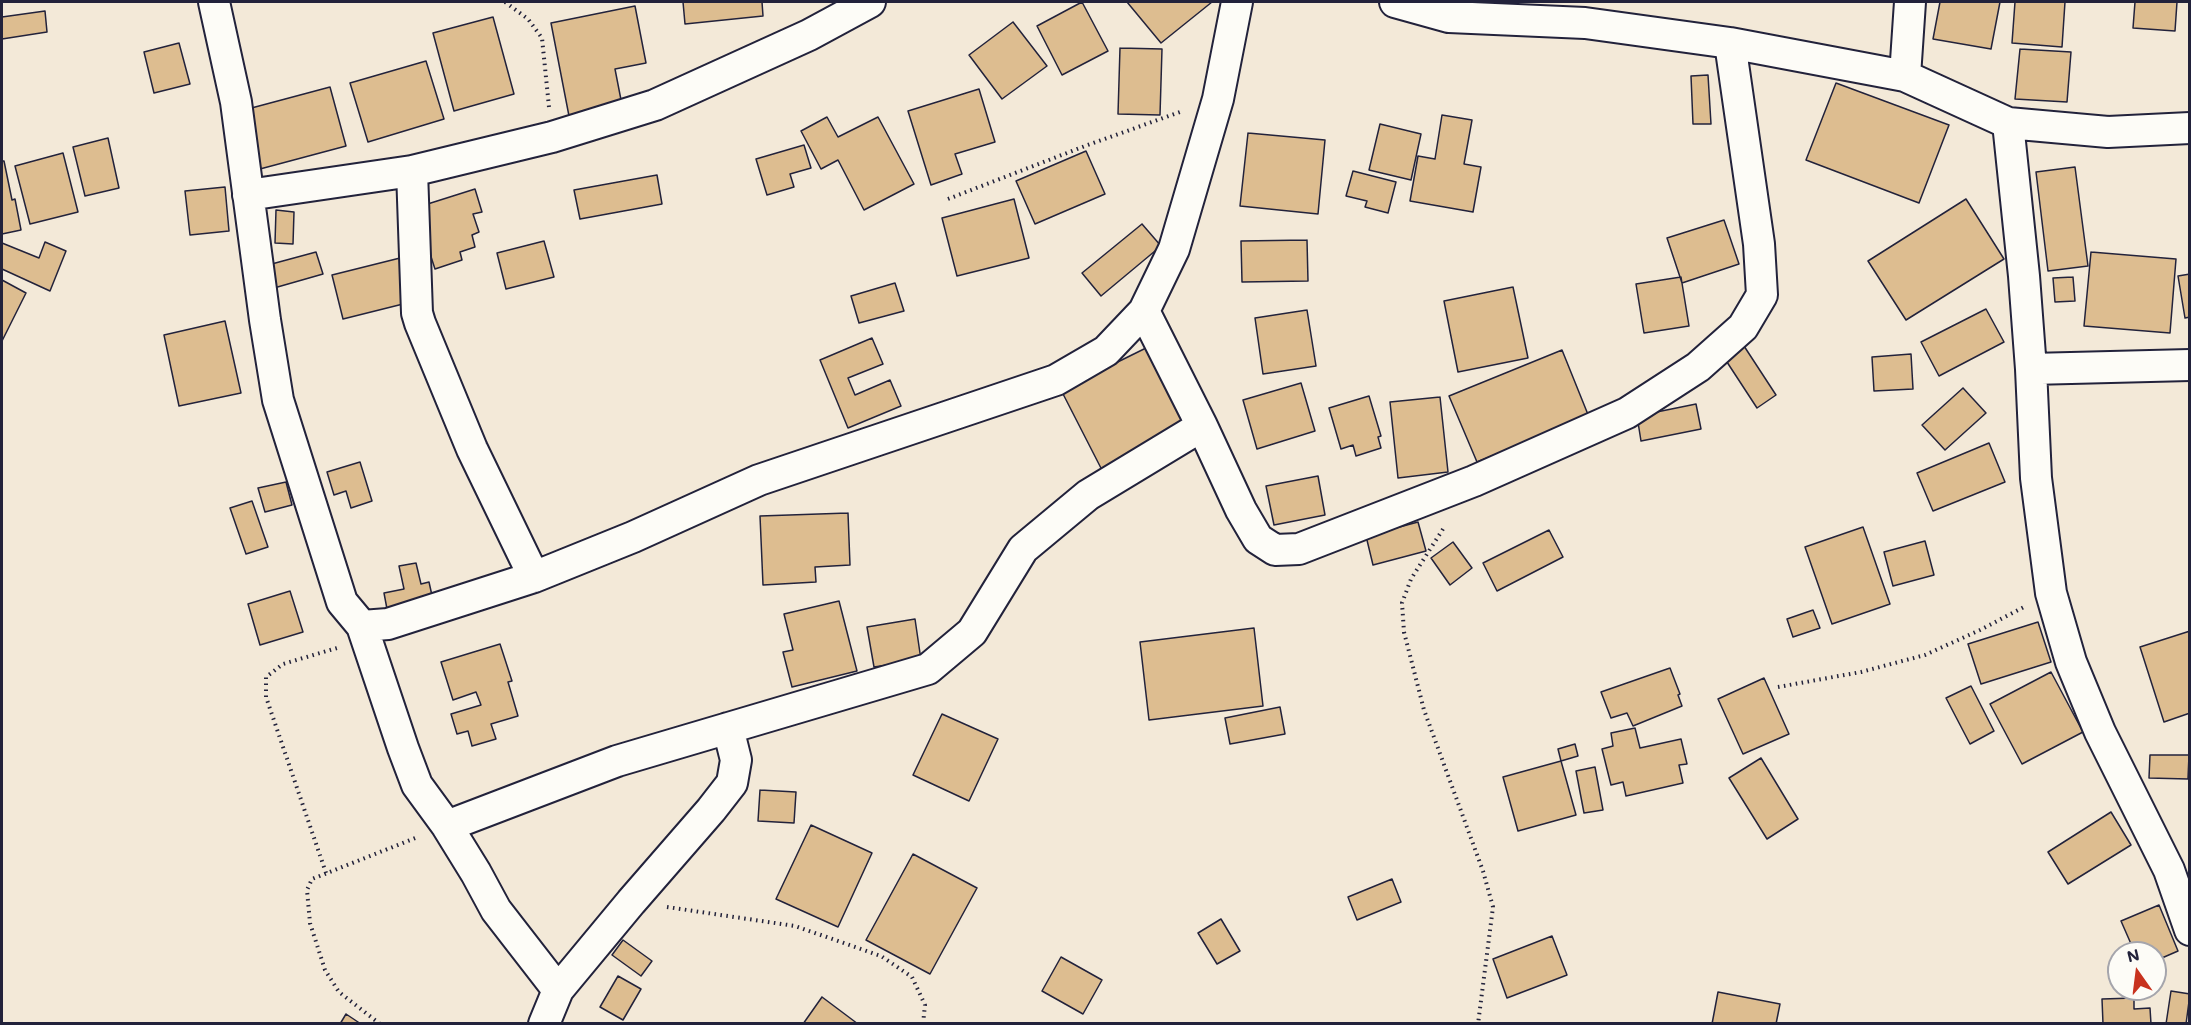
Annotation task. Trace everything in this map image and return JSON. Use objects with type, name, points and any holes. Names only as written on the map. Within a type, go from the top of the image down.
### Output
[{"type":"street","points":[[214,2],[236,102],[278,400],[342,602],[365,633],[402,748],[417,785],[447,826],[496,910],[558,990]]},
{"type":"street","points":[[248,195],[412,171],[552,137],[655,105],[809,35],[870,2]]},
{"type":"street","points":[[365,633],[534,577],[633,537],[759,480],[1056,380],[1106,351],[1144,311],[1174,249],[1218,99],[1237,2]]},
{"type":"street","points":[[1395,2],[1449,17],[1585,23],[1730,43],[1905,76],[2008,123],[2108,132],[2190,128]]},
{"type":"street","points":[[1905,76],[1910,2]]},
{"type":"street","points":[[1144,311],[1202,426],[1240,510],[1258,538],[1275,549],[1299,549],[1474,481],[1627,413],[1698,367],[1743,327],[1762,295],[1758,244],[1730,43]]},
{"type":"street","points":[[2008,123],[2031,369],[2036,478],[2051,593],[2071,662],[2100,732],[2169,870],[2190,930]]},
{"type":"street","points":[[412,171],[417,313],[420,323],[472,449],[534,577]]},
{"type":"street","points":[[2031,369],[2190,365]]},
{"type":"street","points":[[447,826],[617,761],[928,669],[972,632],[1023,549],[1088,495],[1202,426]]},
{"type":"street","points":[[544,1023],[558,990],[732,783],[736,760],[728,728]]},
{"type":"path","points":[[505,2],[528,20],[542,38],[552,137]]},
{"type":"path","points":[[948,199],[1085,146],[1218,99]]},
{"type":"path","points":[[1474,481],[1411,579],[1401,603],[1404,632],[1424,710],[1483,871],[1493,908],[1478,1023]]},
{"type":"path","points":[[1778,687],[1861,672],[1924,655],[1980,630],[2051,593]]},
{"type":"path","points":[[326,873],[266,698],[266,677],[283,664],[365,633]]},
{"type":"path","points":[[380,1023],[339,992],[325,970],[310,923],[307,890],[312,879],[447,826]]},
{"type":"path","points":[[631,902],[795,926],[881,956],[912,977],[925,1005],[923,1023]]},
{"type":"building","points":[[683,2],[762,2],[763,16],[685,24]]},
{"type":"building","points":[[1082,2],[1108,51],[1062,75],[1037,26]]},
{"type":"building","points":[[1127,2],[1212,2],[1161,43]]},
{"type":"building","points":[[1940,2],[2000,2],[1991,49],[1933,39]]},
{"type":"building","points":[[2015,2],[2065,2],[2062,47],[2012,43]]},
{"type":"building","points":[[2135,2],[2177,2],[2175,31],[2133,28]]},
{"type":"building","points":[[635,6],[646,63],[615,69],[622,105],[569,116],[551,23]]},
{"type":"building","points":[[45,11],[47,32],[2,39],[2,17]]},
{"type":"building","points":[[493,17],[514,94],[454,111],[433,33]]},
{"type":"building","points":[[1013,22],[1047,66],[1002,99],[969,55]]},
{"type":"building","points":[[179,43],[190,84],[154,93],[144,52]]},
{"type":"building","points":[[1120,48],[1162,49],[1160,115],[1118,114]]},
{"type":"building","points":[[2020,49],[2071,52],[2067,102],[2015,99]]},
{"type":"building","points":[[426,61],[444,119],[368,142],[350,83]]},
{"type":"building","points":[[1708,75],[1711,124],[1693,124],[1691,76]]},
{"type":"building","points":[[1836,83],[1949,125],[1919,203],[1806,160]]},
{"type":"building","points":[[330,87],[346,146],[260,169],[244,110]]},
{"type":"building","points":[[979,89],[995,142],[955,154],[962,174],[931,185],[908,111]]},
{"type":"building","points":[[1442,115],[1472,120],[1464,164],[1481,167],[1473,212],[1410,201],[1418,156],[1435,159]]},
{"type":"building","points":[[827,117],[838,137],[878,117],[914,184],[864,210],[838,160],[821,169],[801,131]]},
{"type":"building","points":[[1380,124],[1421,134],[1411,180],[1369,170]]},
{"type":"building","points":[[1248,133],[1325,140],[1318,214],[1240,206]]},
{"type":"building","points":[[108,138],[119,188],[85,196],[73,147]]},
{"type":"building","points":[[804,145],[811,168],[790,174],[794,187],[767,195],[756,159]]},
{"type":"building","points":[[1086,151],[1105,194],[1035,224],[1016,181]]},
{"type":"building","points":[[63,153],[78,212],[30,224],[15,166]]},
{"type":"building","points":[[2,161],[4,161],[12,200],[15,199],[21,230],[2,234]]},
{"type":"building","points":[[2075,167],[2088,266],[2048,271],[2036,172]]},
{"type":"building","points":[[1353,171],[1396,182],[1388,213],[1365,207],[1367,201],[1346,196]]},
{"type":"building","points":[[657,175],[662,204],[580,219],[574,190]]},
{"type":"building","points":[[225,187],[229,231],[190,235],[185,191]]},
{"type":"building","points":[[475,189],[482,212],[473,214],[479,232],[472,235],[475,247],[460,252],[462,260],[435,269],[415,208]]},
{"type":"building","points":[[1014,199],[1029,258],[957,276],[942,218]]},
{"type":"building","points":[[1966,199],[2004,259],[1906,320],[1868,261]]},
{"type":"building","points":[[276,210],[294,212],[293,244],[275,243]]},
{"type":"building","points":[[1724,220],[1739,264],[1682,283],[1667,238]]},
{"type":"building","points":[[1142,224],[1161,246],[1101,296],[1082,273]]},
{"type":"building","points":[[1307,240],[1308,281],[1242,282],[1241,241]]},
{"type":"building","points":[[544,241],[554,277],[506,289],[497,253]]},
{"type":"building","points":[[45,242],[66,251],[50,291],[2,269],[2,243],[39,258]]},
{"type":"building","points":[[316,252],[323,274],[274,288],[268,265]]},
{"type":"building","points":[[2091,252],[2176,259],[2170,333],[2084,326]]},
{"type":"building","points":[[404,257],[415,301],[343,319],[332,275]]},
{"type":"building","points":[[2190,274],[2190,317],[2185,318],[2178,276]]},
{"type":"building","points":[[1681,277],[1689,326],[1644,333],[1636,284]]},
{"type":"building","points":[[2073,277],[2075,301],[2055,302],[2053,278]]},
{"type":"building","points":[[2,280],[26,293],[2,341]]},
{"type":"building","points":[[895,283],[904,311],[859,323],[851,296]]},
{"type":"building","points":[[1513,287],[1528,358],[1458,372],[1444,301]]},
{"type":"building","points":[[1986,309],[2004,342],[1939,376],[1921,342]]},
{"type":"building","points":[[1307,310],[1316,366],[1263,374],[1255,318]]},
{"type":"building","points":[[225,321],[241,393],[179,406],[164,335]]},
{"type":"building","points":[[872,338],[883,364],[848,378],[855,395],[890,380],[901,406],[848,428],[820,360]]},
{"type":"building","points":[[1744,346],[1776,395],[1757,408],[1725,359]]},
{"type":"building","points":[[1148,347],[1190,430],[1104,474],[1061,390]]},
{"type":"building","points":[[1562,350],[1589,417],[1477,462],[1449,396]]},
{"type":"building","points":[[1911,354],[1913,389],[1874,391],[1872,357]]},
{"type":"building","points":[[1301,383],[1315,431],[1257,449],[1243,400]]},
{"type":"building","points":[[1963,388],[1986,413],[1945,450],[1922,425]]},
{"type":"building","points":[[1369,396],[1381,436],[1378,437],[1381,448],[1356,456],[1353,445],[1341,449],[1329,408]]},
{"type":"building","points":[[1440,397],[1448,472],[1398,478],[1390,402]]},
{"type":"building","points":[[1696,404],[1701,429],[1641,441],[1637,416]]},
{"type":"building","points":[[1989,443],[2005,482],[1933,511],[1917,473]]},
{"type":"building","points":[[360,462],[372,501],[351,508],[346,491],[334,495],[327,472]]},
{"type":"building","points":[[1318,476],[1325,515],[1274,525],[1266,486]]},
{"type":"building","points":[[286,482],[292,505],[265,512],[258,488]]},
{"type":"building","points":[[252,501],[268,547],[246,554],[230,508]]},
{"type":"building","points":[[848,513],[850,565],[815,567],[816,582],[763,585],[760,516]]},
{"type":"building","points":[[1418,522],[1426,551],[1373,565],[1366,536]]},
{"type":"building","points":[[1863,527],[1890,604],[1832,624],[1805,547]]},
{"type":"building","points":[[1549,530],[1563,557],[1497,591],[1483,563]]},
{"type":"building","points":[[1925,541],[1934,575],[1893,586],[1884,552]]},
{"type":"building","points":[[1453,542],[1472,568],[1450,585],[1431,558]]},
{"type":"building","points":[[416,563],[421,584],[429,582],[433,600],[387,609],[384,593],[404,589],[399,566]]},
{"type":"building","points":[[290,591],[303,632],[260,645],[248,604]]},
{"type":"building","points":[[839,601],[857,671],[792,687],[783,652],[793,650],[784,614]]},
{"type":"building","points":[[1813,610],[1820,628],[1793,637],[1787,619]]},
{"type":"building","points":[[915,619],[921,660],[874,667],[867,627]]},
{"type":"building","points":[[2038,622],[2051,662],[1981,684],[1968,644]]},
{"type":"building","points":[[1254,628],[1263,706],[1149,720],[1140,642]]},
{"type":"building","points":[[2190,631],[2190,713],[2164,722],[2140,647]]},
{"type":"building","points":[[500,644],[512,681],[508,682],[518,716],[491,724],[496,739],[472,746],[468,731],[457,734],[451,714],[481,705],[476,692],[453,700],[441,662]]},
{"type":"building","points":[[1670,668],[1682,706],[1633,726],[1627,713],[1611,718],[1601,692]]},
{"type":"building","points":[[2051,672],[2083,732],[2022,764],[1990,704]]},
{"type":"building","points":[[1764,678],[1789,734],[1743,754],[1718,699]]},
{"type":"building","points":[[1971,686],[1994,731],[1970,744],[1946,698]]},
{"type":"building","points":[[1280,707],[1285,734],[1230,744],[1225,718]]},
{"type":"building","points":[[942,714],[998,739],[969,801],[913,775]]},
{"type":"building","points":[[1635,728],[1640,748],[1681,739],[1687,764],[1679,765],[1683,783],[1626,796],[1623,782],[1611,785],[1602,749],[1613,746],[1611,733]]},
{"type":"building","points":[[1575,744],[1578,756],[1561,761],[1558,749]]},
{"type":"building","points":[[2150,755],[2189,755],[2188,779],[2149,778]]},
{"type":"building","points":[[1761,758],[1798,819],[1767,839],[1729,778]]},
{"type":"building","points":[[1561,761],[1576,815],[1518,831],[1503,777]]},
{"type":"building","points":[[1595,767],[1603,810],[1584,813],[1576,771]]},
{"type":"building","points":[[760,790],[796,792],[794,823],[758,821]]},
{"type":"building","points":[[2111,812],[2131,845],[2068,884],[2048,852]]},
{"type":"building","points":[[811,825],[872,853],[838,927],[776,899]]},
{"type":"building","points":[[913,854],[977,888],[930,974],[866,940]]},
{"type":"building","points":[[1392,879],[1401,902],[1357,920],[1348,897]]},
{"type":"building","points":[[2159,905],[2178,951],[2167,956],[2167,941],[2130,941],[2121,921]]},
{"type":"building","points":[[1221,919],[1240,951],[1217,964],[1198,933]]},
{"type":"building","points":[[1552,936],[1567,975],[1507,998],[1493,959]]},
{"type":"building","points":[[623,940],[652,961],[641,976],[612,955]]},
{"type":"building","points":[[1061,957],[1102,980],[1083,1014],[1042,991]]},
{"type":"building","points":[[618,976],[641,989],[623,1020],[600,1007]]},
{"type":"building","points":[[2171,991],[2190,994],[2186,1024],[2166,1024]]},
{"type":"building","points":[[1718,992],[1780,1004],[1776,1024],[1712,1024]]},
{"type":"building","points":[[822,997],[858,1024],[803,1024]]},
{"type":"building","points":[[2102,999],[2134,1001],[2134,1009],[2150,1008],[2151,1024],[2103,1024]]},
{"type":"building","points":[[346,1014],[361,1024],[340,1024]]}]
